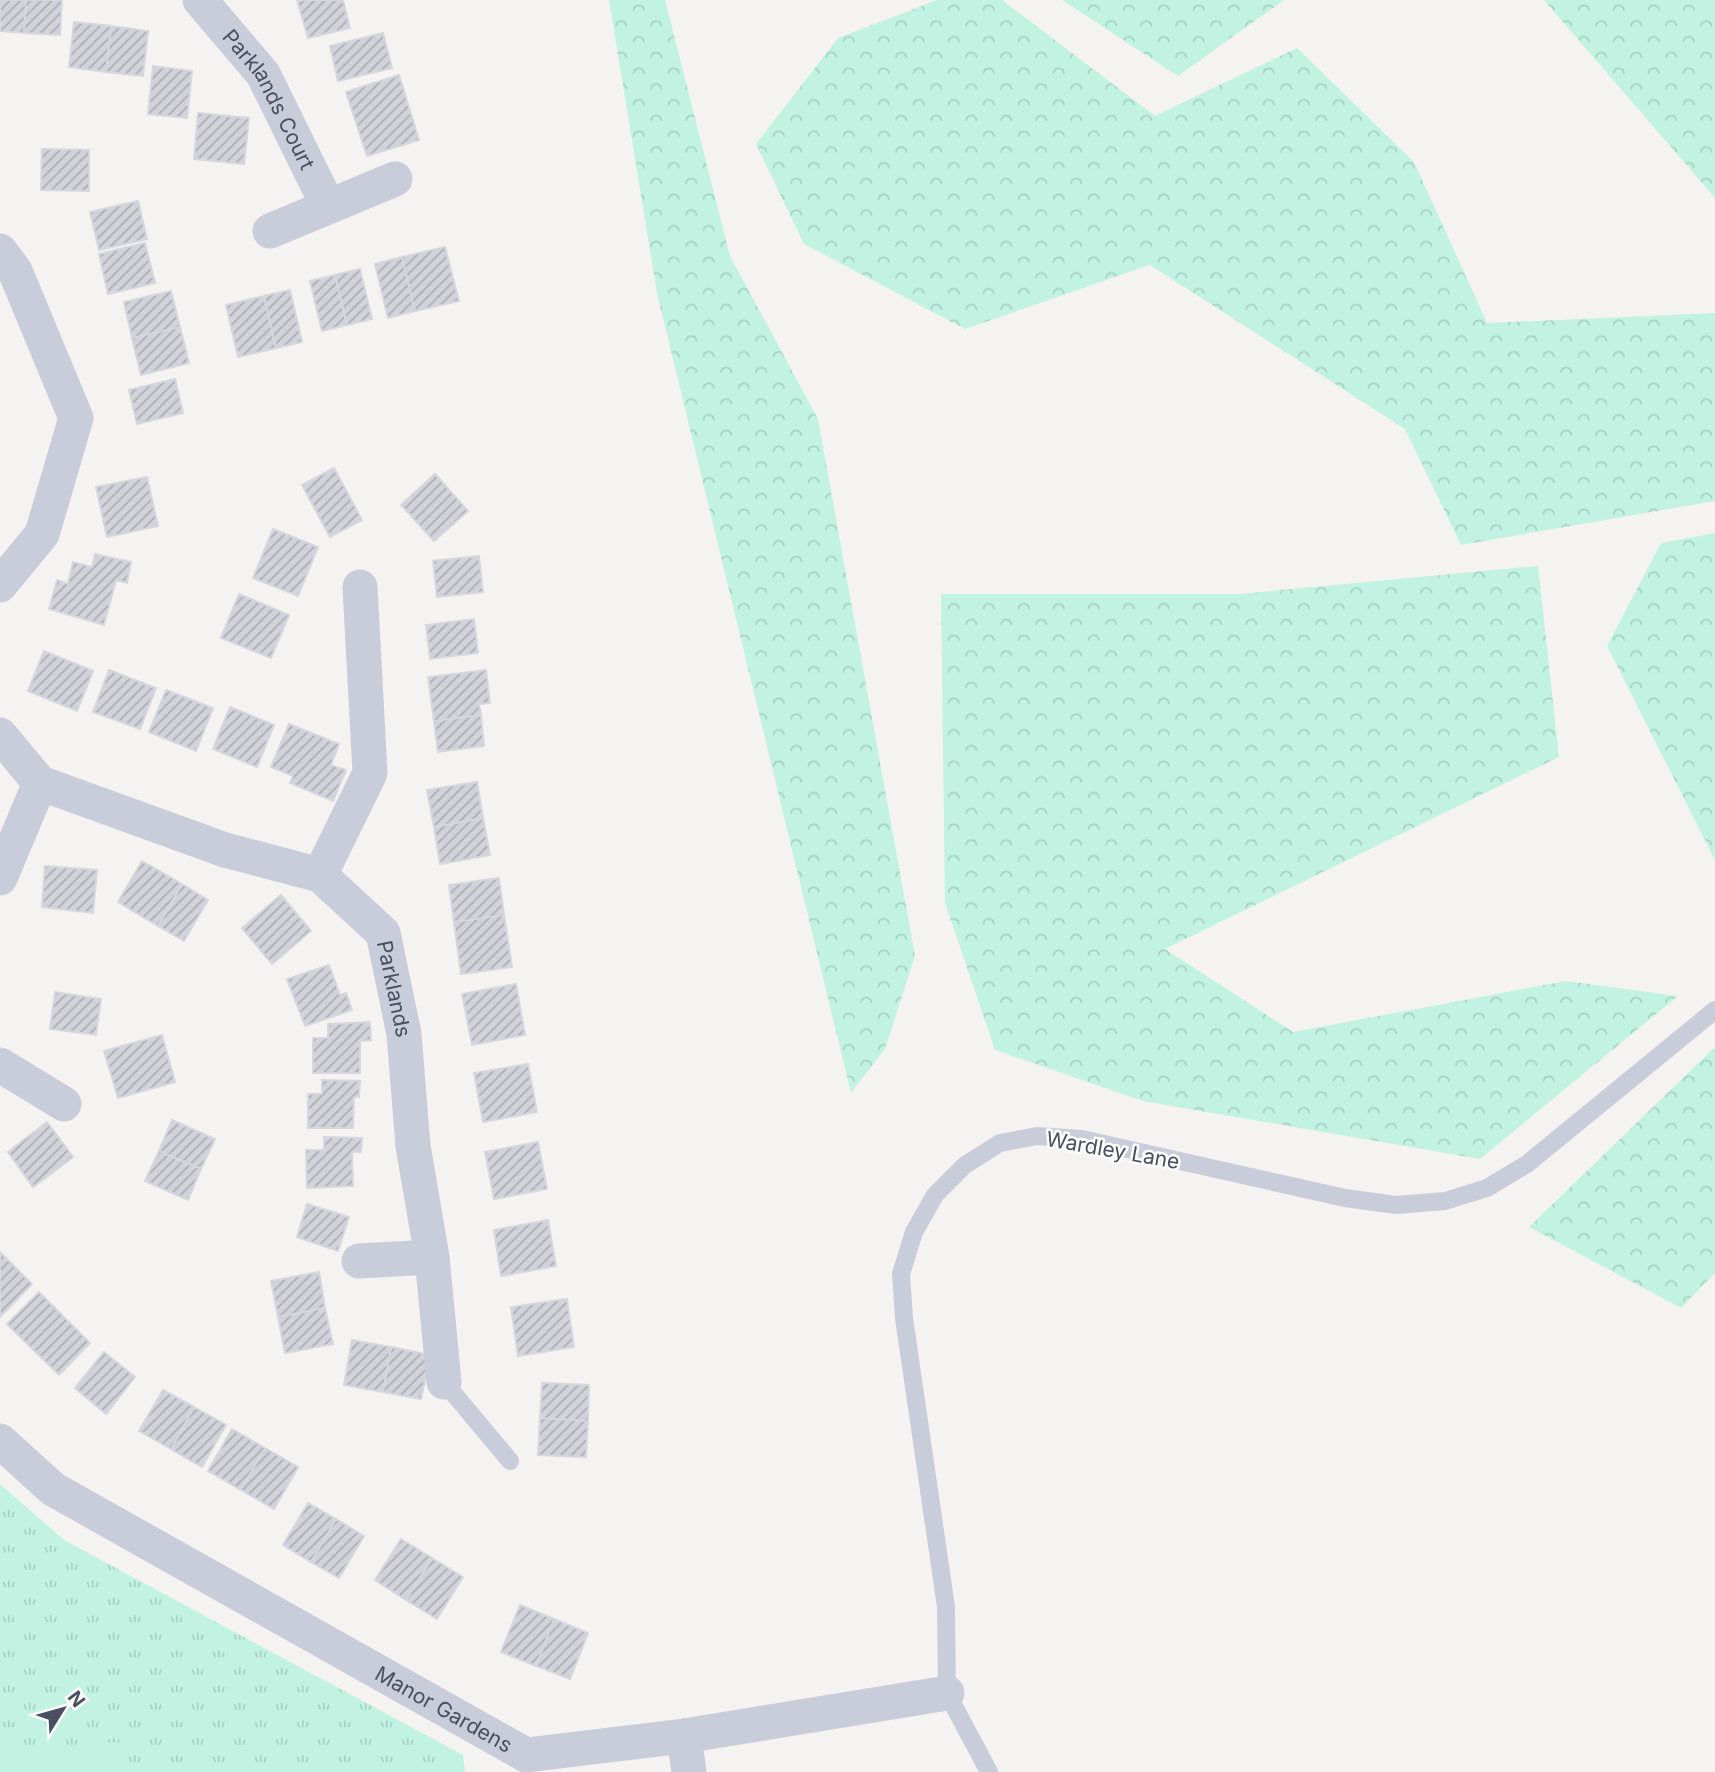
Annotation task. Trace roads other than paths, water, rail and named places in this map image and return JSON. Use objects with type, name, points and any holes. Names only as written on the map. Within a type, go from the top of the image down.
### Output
[{"type":"street","name":"Parklands Court","points":[[200,0],[263,74],[328,206]]},
{"type":"street","points":[[270,231],[395,179]]},
{"type":"street","points":[[0,251],[15,271],[76,418],[42,534],[0,585]]},
{"type":"street","points":[[320,875],[370,773],[360,587]]},
{"type":"street","points":[[0,735],[40,783],[0,878]]},
{"type":"street","name":"Parklands","points":[[40,783],[225,850],[320,875],[383,933],[404,1034],[413,1146],[432,1257],[444,1382]]},
{"type":"street","points":[[0,1065],[64,1104]]},
{"type":"street","points":[[359,1261],[432,1257]]},
{"type":"street","name":"Manor Gardens","points":[[0,1441],[53,1489],[526,1755],[684,1737],[947,1693]]},
{"type":"street","points":[[684,1737],[689,1772]]},
{"type":"lane","name":"Wardley Lane","points":[[989,1772],[947,1693],[946,1606],[904,1318],[901,1274],[915,1232],[935,1195],[965,1165],[1000,1143],[1037,1136],[1082,1139],[1345,1198],[1396,1205],[1445,1201],[1488,1188],[1527,1164],[1715,1010]]},
{"type":"lane","points":[[444,1382],[510,1461]]}]
